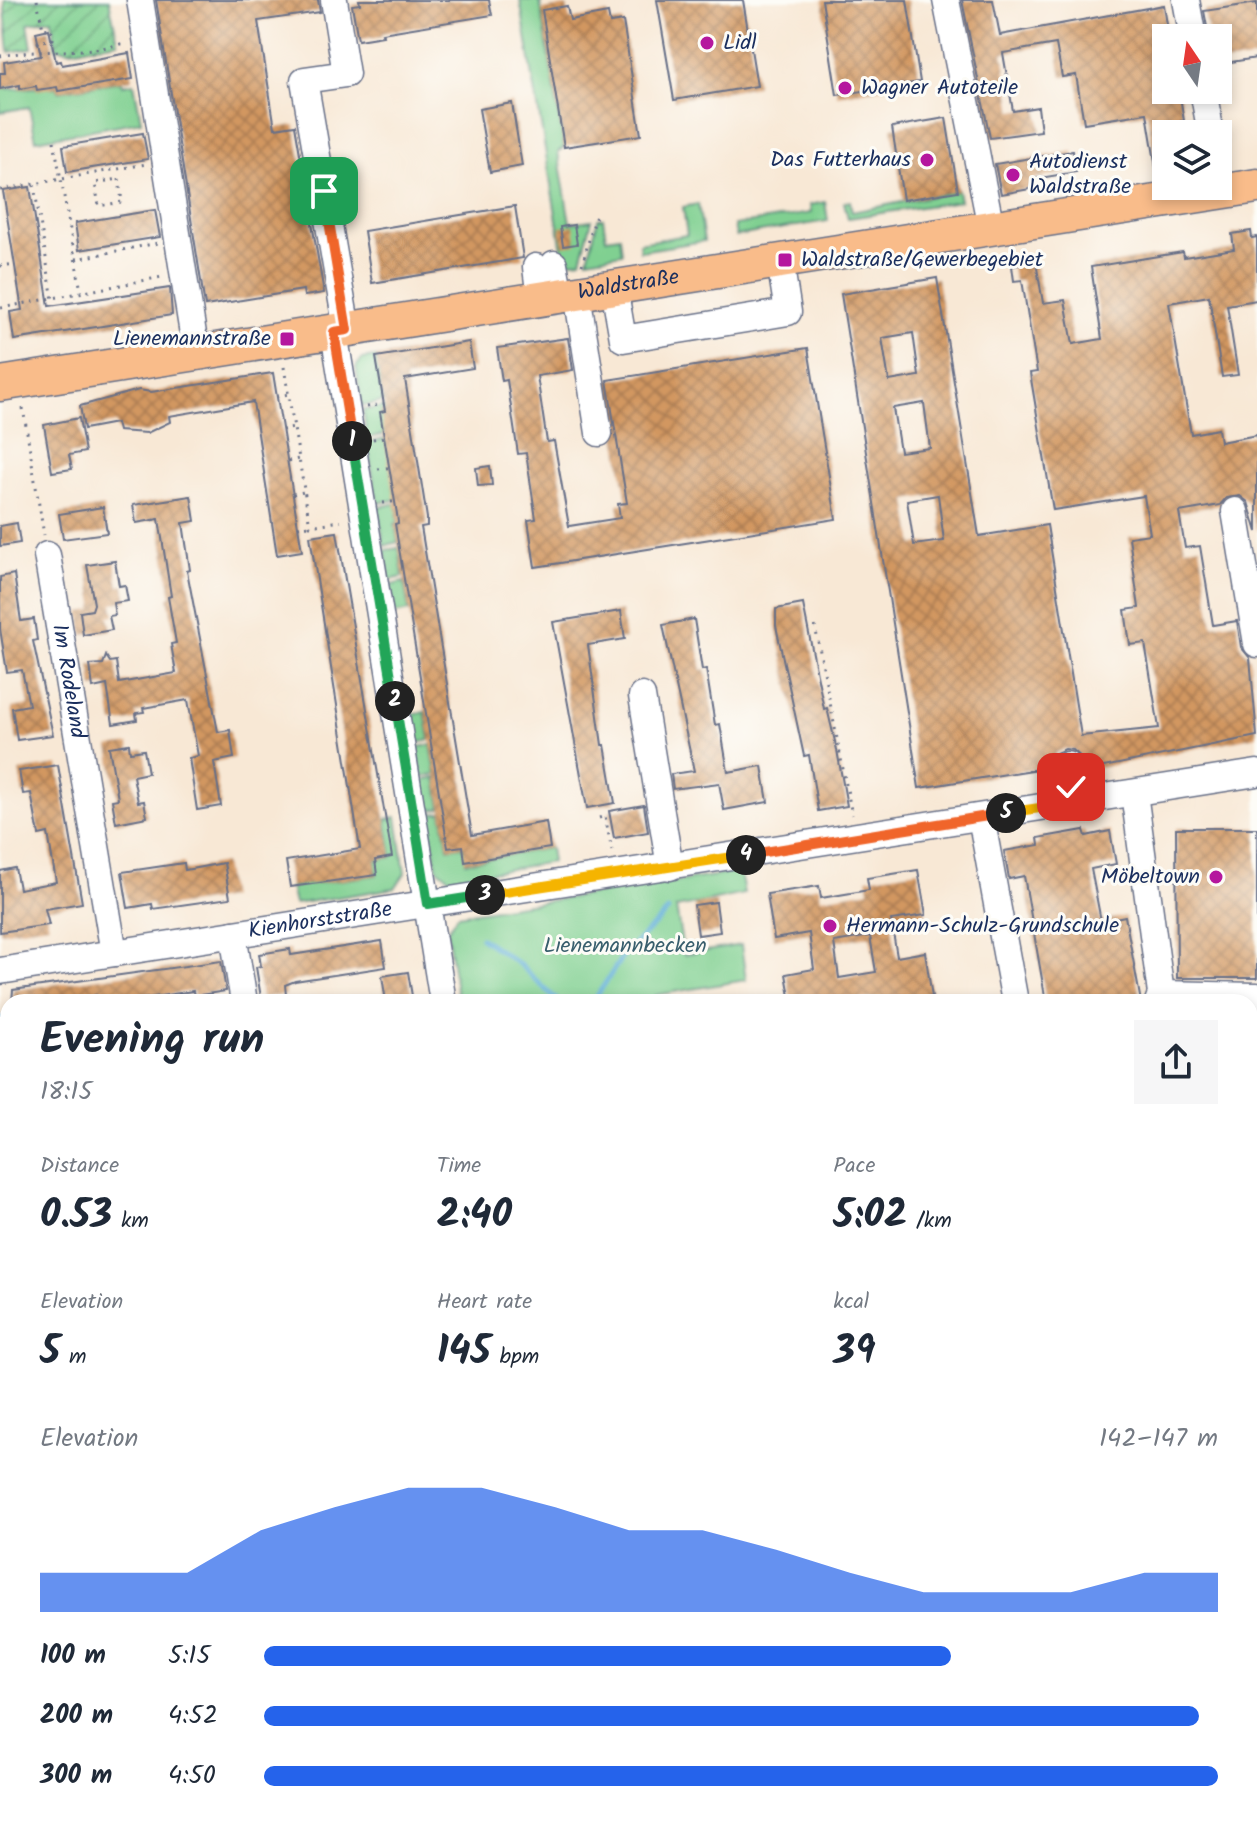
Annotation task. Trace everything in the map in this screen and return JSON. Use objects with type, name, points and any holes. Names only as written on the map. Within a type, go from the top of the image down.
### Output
[{"type":"main road","name":"Waldstraße","points":[[6,389],[196,353],[341,331],[558,281],[614,287],[1257,186]]},
{"type":"street","points":[[140,0],[196,353]]},
{"type":"street","points":[[334,0],[346,74],[304,80],[442,994]]},
{"type":"street","points":[[946,0],[991,228]]},
{"type":"street","points":[[1193,1],[1193,24]]},
{"type":"street","points":[[614,287],[623,339],[638,337],[788,312],[780,261]]},
{"type":"street","points":[[558,281],[599,433]]},
{"type":"street","points":[[1235,511],[1257,644]]},
{"type":"street","name":"Im Rodeland","points":[[47,555],[114,953]]},
{"type":"street","points":[[642,696],[670,867]]},
{"type":"street","points":[[1067,765],[1073,803]]},
{"type":"street","name":"Kienhorststraße","points":[[0,971],[1257,773]]},
{"type":"street","points":[[1134,793],[1159,994]]},
{"type":"street","points":[[981,817],[1014,994]]},
{"type":"street","points":[[233,934],[243,994]]},
{"type":"path","points":[[37,0],[43,29],[51,28],[53,39],[38,42],[40,50]]},
{"type":"path","points":[[0,56],[40,50],[70,53],[124,44],[122,29]]},
{"type":"path","points":[[54,141],[81,291]]},
{"type":"path","points":[[0,190],[152,163]]},
{"type":"path","points":[[105,171],[106,181]]},
{"type":"path","points":[[119,179],[122,202],[99,206],[95,183],[106,181],[119,179]]},
{"type":"path","points":[[34,184],[53,300]]},
{"type":"path","points":[[558,281],[596,215]]},
{"type":"path","points":[[76,259],[166,241]]},
{"type":"path","points":[[0,266],[15,264]]},
{"type":"path","points":[[1,308],[172,275]]},
{"type":"path","points":[[284,367],[310,526]]},
{"type":"path","points":[[6,389],[47,555]]},
{"type":"path","points":[[277,396],[289,394]]},
{"type":"path","points":[[360,408],[383,404]]},
{"type":"path","points":[[282,430],[294,428]]},
{"type":"path","points":[[365,440],[389,436]]},
{"type":"path","points":[[288,461],[299,459]]},
{"type":"path","points":[[370,471],[394,467]]},
{"type":"path","points":[[293,494],[304,492]]},
{"type":"path","points":[[376,505],[399,501]]},
{"type":"path","points":[[298,527],[351,519]]},
{"type":"path","points":[[815,626],[853,821]]},
{"type":"path","points":[[599,818],[608,816],[613,859]]},
{"type":"green space","points":[[4,0],[109,0],[118,42],[70,50],[56,48],[52,19],[28,23],[32,48],[9,52]]},
{"type":"green space","points":[[520,0],[546,0],[540,1],[564,147],[558,152],[570,223],[592,220],[581,260],[564,262]]},
{"type":"green space","points":[[122,81],[123,85],[134,83],[141,121],[36,140],[29,107],[0,112],[0,89],[57,87],[59,91]]},
{"type":"green space","points":[[958,191],[960,201],[848,218],[844,202],[850,201],[852,212]]},
{"type":"green space","points":[[825,202],[828,221],[736,236],[734,225],[811,213],[810,205]]},
{"type":"green space","points":[[698,204],[704,241],[640,251],[639,243],[687,235],[683,207]]},
{"type":"green space","points":[[603,218],[606,238],[620,236],[622,253],[588,259],[598,219]]},
{"type":"green space","points":[[376,357],[383,402],[362,406],[356,367],[362,359]]},
{"type":"green space","points":[[384,407],[385,411],[381,412],[388,434],[367,438],[363,410]]},
{"type":"green space","points":[[389,438],[399,499],[378,503],[367,443]]},
{"type":"green space","points":[[399,503],[401,514],[397,515],[398,523],[395,524],[398,542],[384,546],[378,507]]},
{"type":"green space","points":[[399,548],[403,577],[390,580],[385,550]]},
{"type":"green space","points":[[404,582],[409,611],[395,614],[391,585]]},
{"type":"green space","points":[[425,712],[430,740],[416,743],[412,715]]},
{"type":"green space","points":[[431,745],[436,775],[422,777],[417,747]]},
{"type":"green space","points":[[436,778],[441,808],[427,811],[422,781]]},
{"type":"green space","points":[[442,812],[448,848],[463,846],[466,862],[550,848],[552,862],[451,879],[437,868],[428,814]]},
{"type":"green space","points":[[397,817],[405,873],[395,888],[294,904],[290,887],[377,875],[375,860],[392,857],[386,819]]},
{"type":"green space","name":"Lienemannbecken","points":[[740,872],[744,894],[676,908],[684,955],[741,945],[746,980],[662,994],[457,994],[447,931],[457,915]]},
{"type":"building","points":[[156,0],[318,0],[320,12],[258,21],[275,128],[295,125],[324,293],[304,296],[303,290],[205,306]]},
{"type":"building","points":[[359,0],[489,0],[492,15],[382,33],[383,36],[358,40],[352,5],[360,4]]},
{"type":"building","name":"Lidl","points":[[657,0],[743,0],[757,86],[674,100]]},
{"type":"building","points":[[822,0],[907,0],[920,82],[837,95]]},
{"type":"building","points":[[962,0],[993,0],[1000,35],[1164,5],[1167,24],[1152,24],[1152,104],[1181,104],[1184,120],[1152,120],[1152,143],[1147,113],[1084,123],[1076,75],[1062,77],[1056,44],[1003,53],[1013,111],[1038,107],[1041,131],[990,138]]},
{"type":"building","points":[[1257,3],[1257,58],[1232,62],[1232,24],[1206,24],[1204,11]]},
{"type":"building","points":[[567,6],[570,20],[608,13],[610,23],[623,21],[641,135],[564,147],[542,10]]},
{"type":"building","points":[[49,29],[56,62],[61,61],[62,65],[129,53],[133,79],[58,91],[57,87],[20,89],[20,85],[0,89],[0,73],[5,73],[4,62],[41,56],[36,32]]},
{"type":"building","points":[[512,103],[522,166],[490,172],[479,109]]},
{"type":"building","points":[[946,118],[958,191],[903,200],[892,127]]},
{"type":"building","points":[[143,133],[148,159],[67,172],[63,146]]},
{"type":"building","points":[[1073,151],[1076,172],[1034,179],[1036,188],[1001,194],[995,164]]},
{"type":"building","points":[[30,187],[49,306],[170,288],[172,315],[14,340],[10,312],[22,310],[3,191]]},
{"type":"building","points":[[515,206],[523,258],[372,283],[364,231]]},
{"type":"building","points":[[155,210],[160,237],[79,250],[75,223]]},
{"type":"building","points":[[574,225],[577,244],[563,246],[560,227]]},
{"type":"building","points":[[1251,231],[1252,238],[1257,237],[1257,300],[1227,305],[1238,375],[1222,377],[1209,296],[1169,303],[1191,434],[1218,429],[1220,442],[1257,435],[1257,532],[1248,502],[1240,496],[1226,498],[1220,505],[1179,512],[1185,548],[1200,546],[1213,625],[1237,621],[1241,647],[1250,658],[1257,736],[1094,769],[1073,750],[1065,749],[1056,753],[1051,767],[919,788],[841,294],[937,278],[979,536],[1047,525],[1081,736],[1159,728],[1145,643],[1130,645],[1125,610],[1139,608],[1129,537],[1150,534],[1144,496],[1053,510],[1030,373],[1037,372],[1022,280],[1014,281],[1012,266],[1036,262],[1043,303],[1065,300],[1073,344],[1102,339],[1091,267],[1183,252],[1184,257],[1234,249],[1232,234]],"holes":[[[913,333],[919,376],[889,381],[882,338]],[[924,403],[930,448],[900,452],[893,408]],[[938,495],[944,541],[914,545],[907,500]]]},
{"type":"building","points":[[568,338],[573,370],[537,376],[547,442],[554,441],[569,526],[620,518],[618,504],[627,503],[607,380],[808,348],[836,519],[535,567],[528,520],[536,519],[526,453],[518,454],[507,380],[502,381],[497,348]]},
{"type":"building","points":[[469,342],[473,368],[405,379],[427,518],[427,526],[421,527],[472,835],[546,822],[550,848],[465,862],[463,846],[448,848],[395,524],[398,523],[397,514],[380,412],[385,411],[376,357]]},
{"type":"building","points":[[273,373],[302,551],[277,555],[253,402],[169,416],[170,422],[147,433],[118,431],[116,423],[84,429],[80,406],[139,390],[151,392]]},
{"type":"building","points":[[79,418],[85,452],[69,455],[72,469],[52,472],[44,425]]},
{"type":"building","points":[[490,466],[492,485],[478,486],[476,468]]},
{"type":"building","points":[[191,496],[195,521],[183,523],[190,570],[187,571],[218,732],[230,730],[234,758],[214,762],[221,806],[197,810],[189,758],[198,756],[188,700],[143,708],[144,712],[136,713],[137,720],[113,724],[107,685],[93,688],[90,665],[103,664],[106,656],[110,662],[116,661],[119,683],[176,673],[171,644],[176,643],[168,597],[171,596],[159,519],[136,523],[133,505]]},
{"type":"building","points":[[103,507],[107,533],[63,539],[59,514]]},
{"type":"building","points":[[17,523],[20,543],[0,546],[0,526]]},
{"type":"building","points":[[337,532],[392,857],[375,860],[377,875],[290,887],[286,861],[360,849],[310,536]]},
{"type":"building","points":[[115,561],[119,586],[125,585],[128,601],[113,603],[115,615],[109,616],[112,630],[83,635],[80,612],[92,610],[94,604],[87,565]]},
{"type":"building","points":[[14,574],[21,621],[34,619],[37,640],[33,641],[53,735],[17,740],[12,708],[29,705],[22,670],[7,672],[0,629],[0,577]]},
{"type":"building","points":[[803,604],[847,806],[818,811],[809,755],[804,756],[776,626],[776,609]]},
{"type":"building","points":[[621,611],[625,639],[588,645],[602,745],[605,745],[615,803],[587,808],[553,622]]},
{"type":"building","points":[[694,619],[702,670],[706,669],[715,725],[720,724],[728,772],[762,766],[768,802],[724,810],[719,783],[673,789],[671,774],[694,771],[663,625]]},
{"type":"building","points":[[129,744],[130,752],[144,750],[148,773],[133,776],[138,802],[144,801],[147,817],[116,823],[112,800],[118,799],[109,747]]},
{"type":"building","points":[[58,765],[82,903],[45,909],[49,925],[0,932],[0,871],[15,868],[19,889],[56,882],[48,833],[39,835],[31,793],[23,794],[19,771]]},
{"type":"building","points":[[644,805],[648,832],[614,838],[609,811]]},
{"type":"building","name":"Möbeltown","points":[[1176,828],[1257,828],[1257,978],[1177,978]]},
{"type":"building","points":[[1084,830],[1086,836],[1110,831],[1116,864],[1091,869],[1101,921],[1125,916],[1140,994],[1045,994],[1024,876],[1009,879],[1004,851],[1039,845],[1038,838]]},
{"type":"building","points":[[184,863],[185,870],[224,863],[230,898],[153,909],[152,904],[128,908],[122,872]]},
{"type":"building","points":[[918,870],[926,915],[891,920],[897,957],[925,952],[932,994],[790,994],[786,974],[814,969],[809,933],[774,939],[767,894],[819,886],[821,898],[869,890],[867,878]],"holes":[[[870,936],[876,972],[839,978],[834,942]]]},
{"type":"building","points":[[716,902],[720,932],[698,935],[694,905]]},
{"type":"building","points":[[382,941],[386,967],[295,981],[285,985],[286,994],[260,994],[256,967],[261,966],[259,954],[290,949],[291,955]]},
{"type":"building","points":[[221,961],[226,991],[207,994],[194,994],[193,991],[174,994],[13,994],[13,990]]},
{"type":"building","points":[[408,972],[412,994],[385,994],[382,976]]},
{"type":"waterway","points":[[598,994],[624,954],[668,911]]},
{"type":"waterway","points":[[481,938],[520,965],[551,994]]},
{"type":"place","name":"Lidl","points":[[707,43]]},
{"type":"place","name":"Wagner Autoteile","points":[[845,88]]},
{"type":"place","name":"Das Futterhaus","points":[[927,160]]},
{"type":"place","name":"Autodienst Waldstraße","points":[[1013,175]]},
{"type":"place","name":"Waldstraße/Gewerbegebiet","points":[[785,260]]},
{"type":"place","name":"Lienemannstraße","points":[[287,339]]},
{"type":"place","name":"Möbeltown","points":[[1216,877]]},
{"type":"place","name":"Hermann-Schulz-Grundschule","points":[[830,926]]},
{"type":"route","points":[[324,191],[347,330],[334,332],[428,904],[1073,803],[1071,787]]}]
